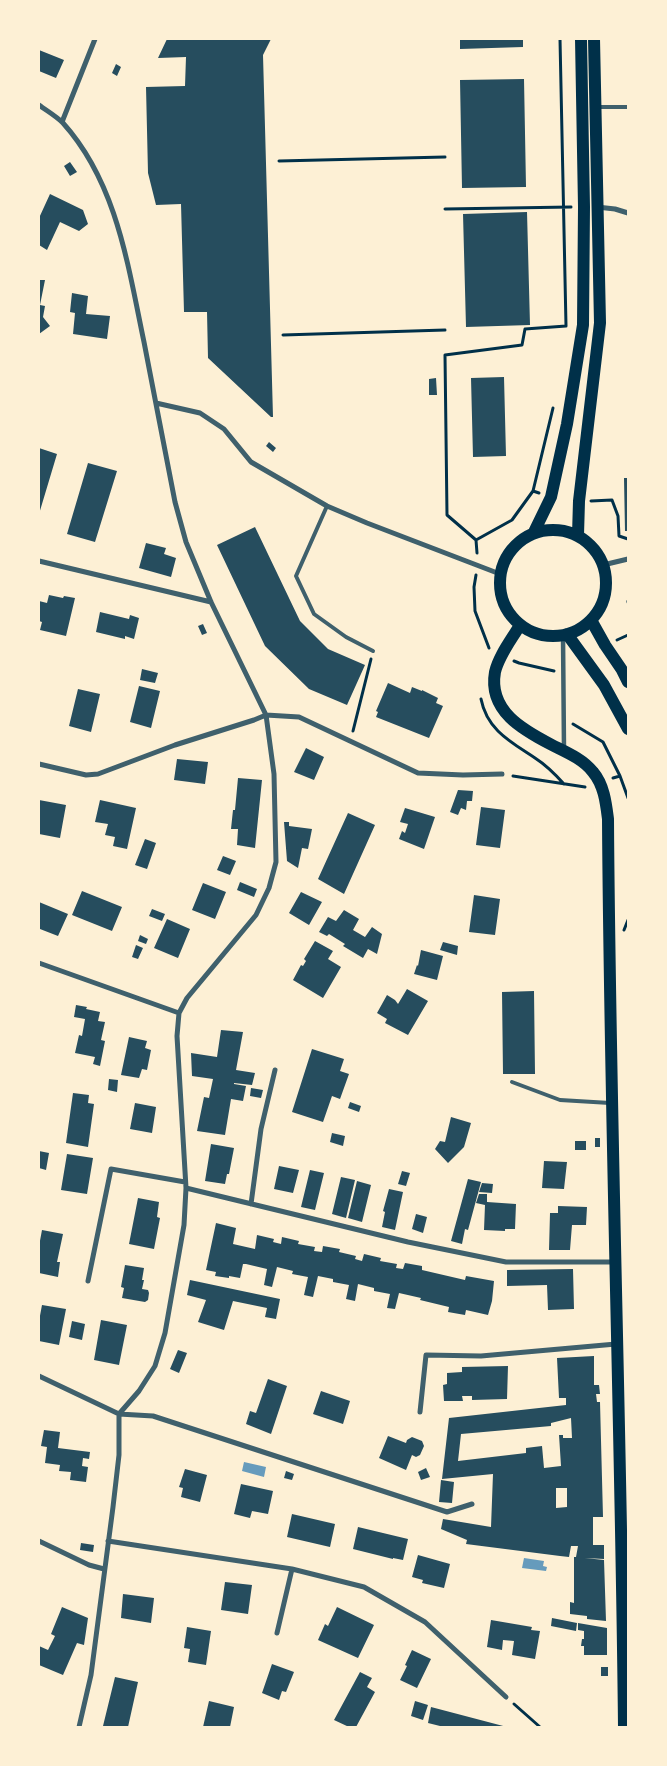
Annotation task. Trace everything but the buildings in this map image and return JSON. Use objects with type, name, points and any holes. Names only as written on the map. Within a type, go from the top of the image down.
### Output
[{"type":"main road","points":[[578,535],[578,501],[600,324],[581,39]]},
{"type":"main road","points":[[534,532],[551,497],[567,424],[583,325],[591,207],[594,39]]},
{"type":"main road","points":[[549,529],[564,530],[578,535],[598,553],[604,565],[606,579],[605,594],[600,608],[591,620],[580,629],[565,635],[548,636],[533,632],[520,625],[510,614],[503,602],[500,588],[500,574],[504,560],[511,549],[522,539],[534,532],[549,529]]},
{"type":"main road","points":[[591,620],[628,682]]},
{"type":"main road","points":[[520,625],[495,672],[496,692],[502,710],[521,728],[581,761],[594,773],[605,796],[608,819],[624,1727]]},
{"type":"main road","points":[[565,635],[604,685],[628,729]]},
{"type":"street","points":[[62,122],[95,39]]},
{"type":"street","points":[[39,105],[62,122],[76,140],[110,202],[124,245],[174,502],[186,542],[211,602],[266,715],[274,774],[276,862],[269,888],[256,915],[187,998],[179,1013],[176,1036],[186,1185],[184,1225],[165,1333],[155,1366],[139,1391],[120,1414],[119,1455],[91,1675],[79,1727]]},
{"type":"street","points":[[591,207],[616,209],[628,213]]},
{"type":"street","points":[[156,403],[200,413],[224,429],[251,462],[327,506],[500,574]]},
{"type":"street","points":[[604,565],[628,559]]},
{"type":"street","points":[[39,561],[211,602]]},
{"type":"street","points":[[564,751],[565,635]]},
{"type":"street","points":[[39,764],[86,775],[98,774],[175,745],[266,715],[299,716],[418,773],[502,774]]},
{"type":"street","points":[[39,963],[179,1013]]},
{"type":"street","points":[[251,1204],[261,1128],[275,1070]]},
{"type":"street","points":[[88,1280],[111,1169],[186,1185],[251,1204],[408,1242],[506,1262],[616,1262]]},
{"type":"street","points":[[420,1412],[426,1355],[481,1356],[618,1344]]},
{"type":"street","points":[[39,1376],[120,1414],[153,1416],[447,1512],[472,1504]]},
{"type":"street","points":[[39,1541],[89,1565],[104,1569]]},
{"type":"street","points":[[108,1541],[292,1569],[364,1588],[425,1622],[506,1696]]},
{"type":"street","points":[[278,1633],[292,1569]]},
{"type":"lane","points":[[594,107],[628,107]]},
{"type":"lane","points":[[327,506],[296,576],[314,614],[346,637],[373,651]]},
{"type":"lane","points":[[512,1082],[560,1100],[612,1103]]},
{"type":"path","points":[[560,39],[565,335]]},
{"type":"path","points":[[279,161],[445,157]]},
{"type":"path","points":[[445,209],[591,207]]},
{"type":"path","points":[[564,674],[519,664],[503,654],[489,649],[475,611],[474,587],[478,565],[476,540],[447,515],[445,355],[522,345],[525,329],[566,326]]},
{"type":"path","points":[[284,335],[445,330]]},
{"type":"path","points":[[476,540],[512,520],[533,491],[554,402]]},
{"type":"path","points":[[533,491],[551,497]]},
{"type":"path","points":[[578,501],[612,500],[618,516],[619,536],[628,539]]},
{"type":"path","points":[[350,741],[373,651]]},
{"type":"path","points":[[564,718],[602,742],[620,776],[628,798]]},
{"type":"path","points":[[502,774],[585,787],[600,784],[620,776]]},
{"type":"path","points":[[506,1696],[540,1727]]},
{"type":"water","points":[[244,1462],[266,1467],[264,1477],[242,1471]]},
{"type":"water","points":[[524,1558],[544,1561],[543,1566],[547,1567],[546,1571],[522,1568]]}]
